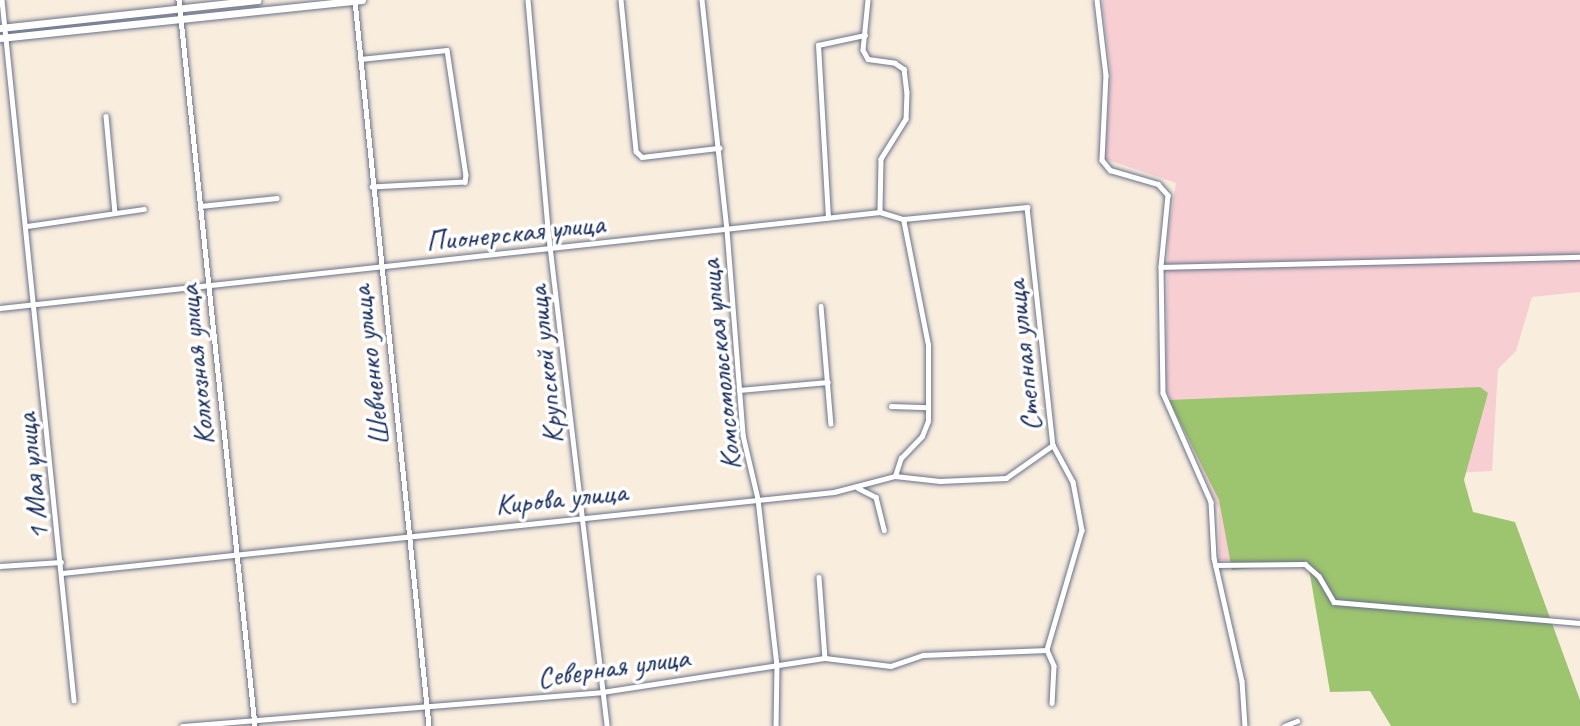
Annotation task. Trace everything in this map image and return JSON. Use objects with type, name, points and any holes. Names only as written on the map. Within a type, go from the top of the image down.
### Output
[{"type":"main road","points":[[3,28],[180,4],[257,0]]},
{"type":"main road","points":[[3,38],[362,0]]},
{"type":"street","name":"1 Мая улица","points":[[2,0],[3,38],[36,303],[74,700]]},
{"type":"street","name":"Шевченко улица","points":[[355,0],[380,268],[412,536],[429,726]]},
{"type":"street","name":"Крупской улица","points":[[528,0],[607,726]]},
{"type":"street","points":[[621,0],[636,151],[642,157],[719,148]]},
{"type":"street","name":"Комсомольская улица","points":[[702,0],[727,229],[743,435],[758,499],[777,665],[776,726]]},
{"type":"street","points":[[868,0],[863,50],[868,59],[895,63],[904,69],[906,92],[906,119],[881,159],[880,212]]},
{"type":"street","points":[[1097,0],[1107,75],[1102,160],[1110,170],[1165,189],[1161,267],[1163,393],[1211,502],[1215,565],[1242,681],[1245,726]]},
{"type":"street","name":"Колхозная улица","points":[[180,4],[255,726]]},
{"type":"street","points":[[828,218],[818,45],[865,35]]},
{"type":"street","points":[[360,58],[447,50],[466,175],[465,182],[372,187]]},
{"type":"street","points":[[106,116],[115,213]]},
{"type":"street","points":[[200,206],[277,198]]},
{"type":"street","name":"Пионерская улица","points":[[0,308],[554,250],[880,212],[903,219],[1027,206],[1030,213]]},
{"type":"street","points":[[27,226],[144,209]]},
{"type":"street","name":"Степная улица","points":[[1030,213],[1053,445],[1073,482],[1082,530],[1047,650]]},
{"type":"street","points":[[895,476],[901,458],[922,436],[928,407],[928,345],[903,219]]},
{"type":"street","points":[[1161,267],[1580,257]]},
{"type":"street","points":[[821,306],[831,424]]},
{"type":"street","points":[[739,390],[828,382]]},
{"type":"street","points":[[891,407],[928,407]]},
{"type":"street","name":"Кирова улица","points":[[62,573],[857,488],[895,476],[940,481],[1006,478],[1053,445]]},
{"type":"street","points":[[857,488],[876,497],[884,530]]},
{"type":"street","points":[[0,566],[61,562]]},
{"type":"street","points":[[1215,565],[1305,564],[1319,576],[1334,602],[1580,623]]},
{"type":"street","points":[[819,577],[825,658]]},
{"type":"street","points":[[1047,650],[1054,666],[1052,703]]},
{"type":"street","name":"Северная улица","points":[[182,726],[254,717],[428,710],[602,692],[825,658],[891,666],[923,655],[1047,650]]},
{"type":"street","points":[[1284,726],[1297,721]]},
{"type":"shaded area","points":[[1102,0],[1580,0],[1580,292],[1532,297],[1516,351],[1498,369],[1492,471],[1377,477],[1373,564],[1219,560],[1219,509],[1166,389],[1168,234],[1176,183],[1105,159],[1111,75]]},
{"type":"green space","points":[[1480,387],[1488,393],[1464,480],[1473,512],[1515,522],[1580,700],[1580,726],[1391,726],[1370,691],[1330,692],[1308,563],[1232,570],[1219,500],[1169,400]]}]
